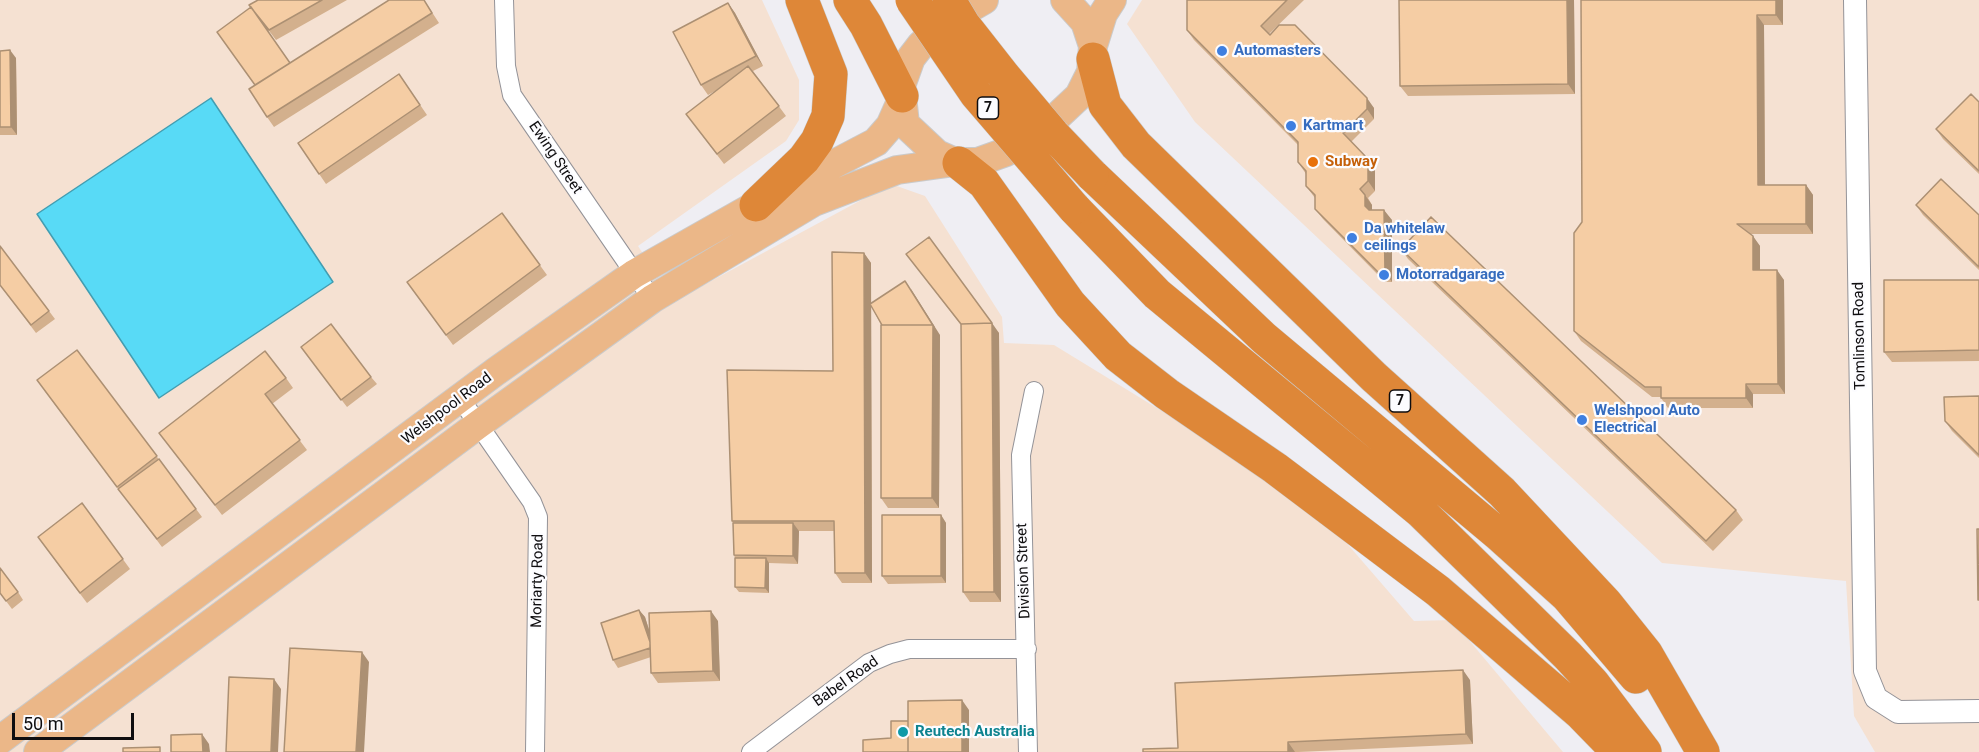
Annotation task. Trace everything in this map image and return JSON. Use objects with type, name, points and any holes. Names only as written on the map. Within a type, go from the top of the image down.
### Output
[{"type":"highway","points":[[756,205],[804,159],[817,141],[828,116],[831,74],[802,0]]},
{"type":"highway","points":[[850,0],[866,25],[902,98]]},
{"type":"highway","name":"7","points":[[912,0],[976,94],[1074,208],[1157,294],[1430,520],[1568,656],[1593,683],[1645,752]]},
{"type":"highway","name":"7","points":[[949,0],[964,25],[1004,76],[1053,134],[1092,174],[1264,338],[1498,534],[1567,596],[1623,660],[1691,752]]},
{"type":"highway","name":"7","points":[[1093,52],[1105,105],[1136,145],[1374,377],[1502,492],[1606,603],[1646,653],[1703,752]]},
{"type":"highway","points":[[957,163],[984,183],[1070,304],[1118,356],[1167,394],[1275,468],[1438,591],[1580,713],[1618,752]]},
{"type":"main road","points":[[957,163],[936,154],[909,129],[904,119],[902,98],[906,70],[921,45],[949,20],[984,0]]},
{"type":"main road","points":[[1065,0],[1085,22],[1093,52]]},
{"type":"main road","points":[[1093,52],[1102,14],[1112,0]]},
{"type":"main road","name":"Welshpool Road","points":[[38,752],[478,424],[651,299],[814,202],[897,170],[978,162],[996,156],[1047,126],[1079,96],[1089,81],[1093,52]]},
{"type":"main road","name":"Welshpool Road","points":[[0,740],[495,372],[634,274],[756,205],[876,142],[890,126],[902,98]]},
{"type":"main road","points":[[495,372],[506,381],[515,381],[566,361]]},
{"type":"street","name":"Ewing Street","points":[[504,0],[506,66],[512,95],[651,299]]},
{"type":"street","name":"Tomlinson Road","points":[[1855,0],[1865,671],[1876,698],[1898,712],[1979,711]]},
{"type":"street","name":"Division Street","points":[[1028,752],[1021,455],[1034,391]]},
{"type":"street","name":"Moriarty Road","points":[[460,398],[532,502],[538,517],[535,752]]},
{"type":"street","name":"Babel Road","points":[[752,752],[869,663],[890,654],[909,649],[1027,649]]},
{"type":"shaded area","points":[[0,0],[762,0],[799,80],[799,120],[786,141],[638,246],[674,301],[891,184],[925,196],[1002,317],[1004,343],[1054,345],[1312,503],[1414,621],[1452,620],[1563,752],[0,752]]},
{"type":"shaded area","points":[[1142,0],[1979,0],[1979,752],[1875,752],[1854,716],[1846,581],[1662,563],[1195,122],[1127,24]]},
{"type":"water","points":[[211,98],[333,282],[159,398],[37,214]]},
{"type":"building","points":[[258,0],[322,0],[269,30],[249,5]]},
{"type":"building","points":[[389,0],[424,0],[432,13],[267,117],[249,89]]},
{"type":"building","points":[[1187,0],[1287,0],[1261,26],[1270,35],[1279,25],[1295,25],[1367,98],[1367,109],[1343,133],[1368,159],[1368,181],[1360,189],[1365,195],[1365,206],[1369,210],[1384,210],[1385,272],[1378,272],[1315,209],[1315,195],[1306,186],[1306,171],[1298,162],[1298,142],[1187,30]]},
{"type":"building","points":[[1399,0],[1567,0],[1568,84],[1400,86]]},
{"type":"building","points":[[1581,0],[1776,0],[1776,15],[1757,15],[1758,185],[1806,185],[1806,224],[1737,224],[1753,236],[1753,270],[1777,270],[1778,384],[1746,384],[1746,398],[1661,398],[1661,387],[1645,387],[1574,331],[1574,233],[1582,222]]},
{"type":"building","points":[[728,3],[756,56],[701,85],[673,32]]},
{"type":"building","points":[[251,7],[290,63],[255,85],[217,32]]},
{"type":"building","points":[[10,50],[11,127],[0,127],[0,51]]},
{"type":"building","points":[[748,66],[779,106],[717,154],[686,114]]},
{"type":"building","points":[[399,74],[420,105],[319,174],[298,143]]},
{"type":"building","points":[[1971,94],[1979,102],[1979,171],[1936,129]]},
{"type":"building","points":[[1941,179],[1979,215],[1979,267],[1916,205]]},
{"type":"building","points":[[502,213],[540,265],[446,335],[407,282]]},
{"type":"building","points":[[1431,217],[1736,510],[1706,541],[1401,249]]},
{"type":"building","points":[[929,237],[992,323],[961,324],[906,254]]},
{"type":"building","points":[[0,246],[49,311],[31,325],[0,285]]},
{"type":"building","points":[[832,252],[864,253],[865,573],[835,573],[834,521],[732,521],[727,370],[833,371]]},
{"type":"building","points":[[1884,280],[1979,280],[1979,350],[1884,352]]},
{"type":"building","points":[[905,281],[933,325],[882,325],[870,304]]},
{"type":"building","points":[[992,323],[994,592],[963,592],[961,324]]},
{"type":"building","points":[[331,324],[371,377],[341,400],[301,347]]},
{"type":"building","points":[[881,325],[933,325],[932,498],[881,498]]},
{"type":"building","points":[[77,350],[157,456],[117,487],[37,380]]},
{"type":"building","points":[[265,351],[286,378],[265,394],[300,440],[215,505],[159,433]]},
{"type":"building","points":[[1979,396],[1979,455],[1945,421],[1944,397]]},
{"type":"building","points":[[159,459],[196,509],[157,539],[118,489]]},
{"type":"building","points":[[82,503],[123,559],[80,593],[38,537]]},
{"type":"building","points":[[882,515],[941,515],[941,576],[882,576]]},
{"type":"building","points":[[733,523],[793,523],[793,556],[734,555]]},
{"type":"building","points":[[1977,529],[1979,529],[1979,600],[1978,600]]},
{"type":"building","points":[[735,558],[766,558],[765,588],[735,587]]},
{"type":"building","points":[[0,568],[18,592],[6,601],[0,593]]},
{"type":"building","points":[[639,610],[650,648],[613,660],[601,623]]},
{"type":"building","points":[[711,611],[713,671],[651,673],[649,613]]},
{"type":"building","points":[[290,648],[362,652],[356,752],[284,752]]},
{"type":"building","points":[[1463,670],[1466,734],[1288,742],[1288,752],[1143,752],[1143,749],[1178,748],[1175,683]]},
{"type":"building","points":[[229,677],[274,679],[271,752],[226,752]]},
{"type":"building","points":[[962,700],[962,752],[908,752],[908,701]]},
{"type":"building","name":"Reutech Australia","points":[[891,721],[908,721],[908,752],[863,752],[863,740],[891,738]]},
{"type":"building","points":[[202,734],[203,752],[171,752],[171,735]]},
{"type":"building","points":[[160,747],[160,752],[123,752],[123,748]]},
{"type":"place","name":"Automasters","points":[[1222,51]]},
{"type":"place","name":"Kartmart","points":[[1291,126]]},
{"type":"place","name":"Subway","points":[[1313,162]]},
{"type":"place","name":"Da whitelaw ceilings","points":[[1352,238]]},
{"type":"place","name":"Motorradgarage","points":[[1384,275]]},
{"type":"place","name":"Welshpool Auto Electrical","points":[[1582,420]]},
{"type":"place","name":"Reutech Australia","points":[[903,732]]}]
